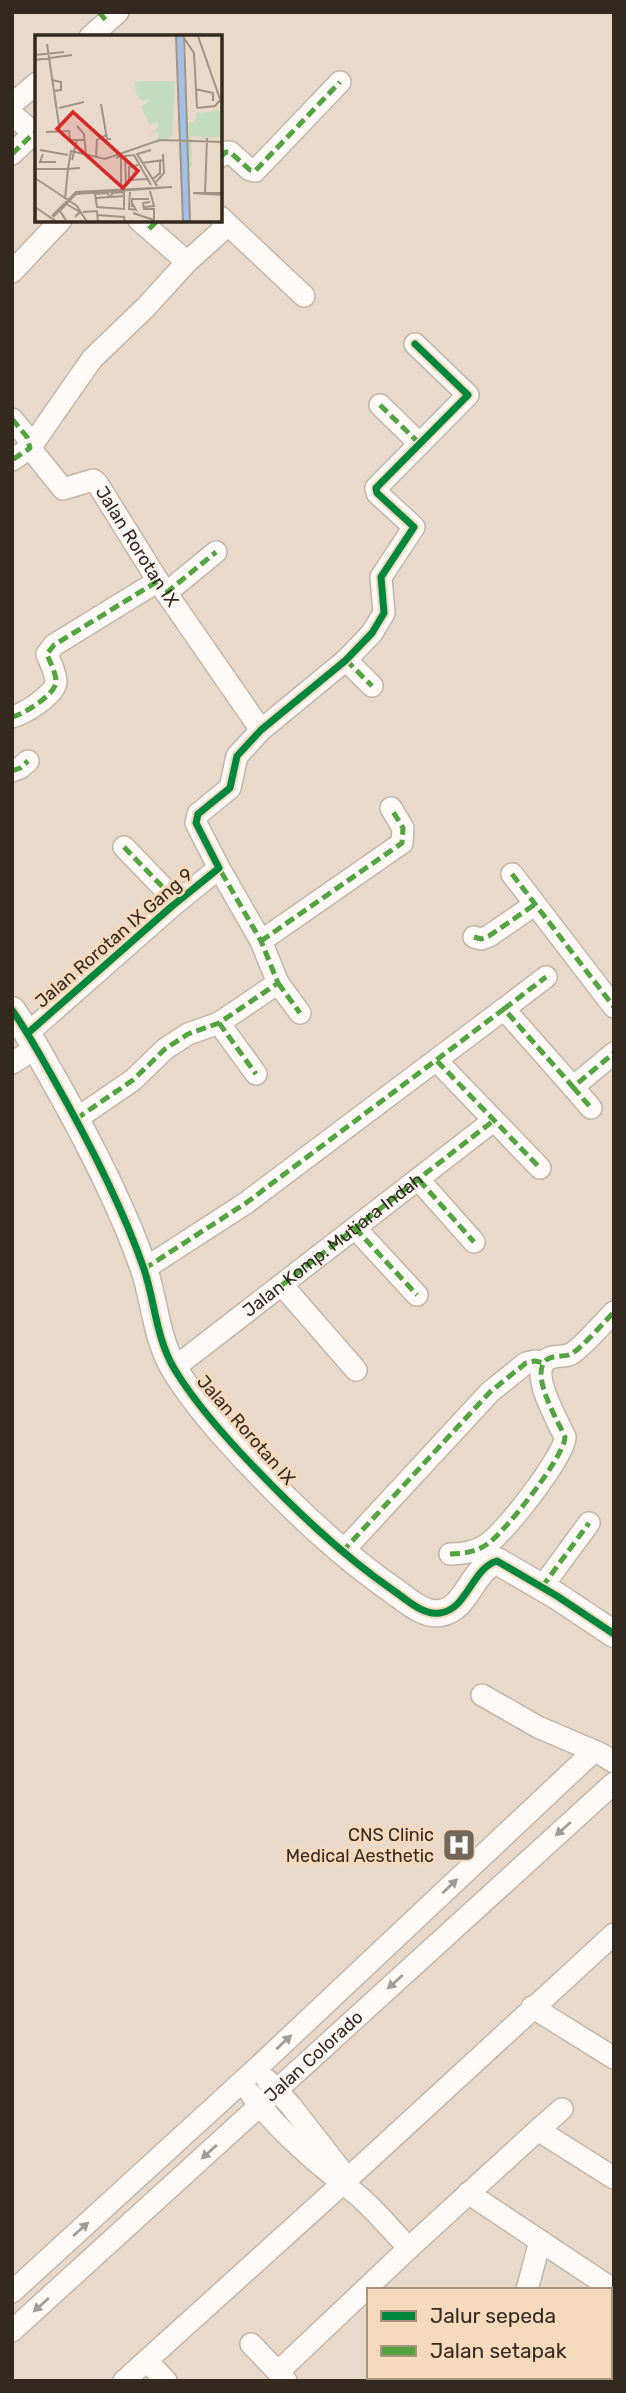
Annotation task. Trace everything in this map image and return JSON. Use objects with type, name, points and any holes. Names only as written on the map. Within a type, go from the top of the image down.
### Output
[{"type":"street","points":[[92,35],[108,15]]},
{"type":"street","points":[[222,155],[230,152],[250,170],[255,171],[340,82]]},
{"type":"street","points":[[12,104],[35,85]]},
{"type":"street","points":[[12,114],[35,134],[12,154]]},
{"type":"street","points":[[12,460],[30,447],[92,359],[146,307],[224,221],[304,296]]},
{"type":"street","points":[[12,272],[59,222]]},
{"type":"street","points":[[148,223],[187,262]]},
{"type":"street","points":[[261,730],[346,660],[382,619],[384,613],[381,577],[414,527],[377,493],[376,488],[468,395],[415,344]]},
{"type":"street","points":[[380,405],[420,444]]},
{"type":"street","points":[[12,419],[27,437],[30,447]]},
{"type":"street","name":"Jalan Rorotan IX","points":[[30,447],[63,489],[96,481],[162,587],[261,730]]},
{"type":"street","points":[[12,717],[28,709],[54,689],[56,681],[47,654],[54,645],[162,587],[216,552]]},
{"type":"street","points":[[346,660],[372,686]]},
{"type":"street","name":"Jalan Rorotan IX Gang 9","points":[[12,1063],[32,1040],[177,902],[219,868],[196,819],[198,814],[230,788],[237,756],[261,730]]},
{"type":"street","points":[[261,941],[402,842],[403,828],[391,808]]},
{"type":"street","points":[[124,847],[177,902]]},
{"type":"street","points":[[219,868],[261,941],[278,983],[300,1013]]},
{"type":"street","points":[[512,874],[614,1007]]},
{"type":"street","points":[[474,937],[481,939],[489,936],[534,905]]},
{"type":"street","points":[[144,1269],[246,1203],[546,977]]},
{"type":"street","points":[[76,1119],[133,1080],[165,1049],[188,1034],[219,1023],[278,983]]},
{"type":"street","points":[[504,1009],[591,1108]]},
{"type":"street","name":"Jalan Rorotan IX","points":[[12,1010],[76,1119],[105,1178],[144,1269],[163,1343],[174,1368],[230,1441],[287,1501],[342,1552],[431,1613],[438,1614],[453,1608],[488,1565],[497,1561],[614,1634]]},
{"type":"street","points":[[219,1023],[256,1074]]},
{"type":"street","points":[[573,1087],[614,1053]]},
{"type":"street","points":[[436,1061],[540,1168]]},
{"type":"street","name":"Jalan Komp. Mutiara Indah","points":[[174,1368],[419,1181],[493,1121]]},
{"type":"street","points":[[419,1181],[474,1242]]},
{"type":"street","points":[[355,1228],[417,1295]]},
{"type":"street","points":[[282,1285],[356,1370]]},
{"type":"street","points":[[450,1554],[475,1550],[498,1536],[554,1465],[564,1446],[565,1437],[542,1385],[544,1363],[550,1358],[571,1354],[614,1312]]},
{"type":"street","points":[[342,1552],[490,1392],[526,1363],[544,1363]]},
{"type":"street","points":[[542,1587],[589,1523]]},
{"type":"street","points":[[482,1695],[538,1727],[614,1762]]},
{"type":"street","name":"Jalan Colorado","points":[[12,2292],[249,2075],[594,1751]]},
{"type":"street","name":"Jalan Colorado","points":[[12,2331],[614,1783]]},
{"type":"street","points":[[124,2381],[349,2186],[532,2007],[613,1936]]},
{"type":"street","points":[[532,2007],[614,2058]]},
{"type":"street","points":[[249,2075],[276,2090],[349,2186]]},
{"type":"street","points":[[249,2075],[259,2105],[349,2186],[409,2248]]},
{"type":"street","points":[[214,2107],[234,2129]]},
{"type":"street","points":[[370,2288],[409,2248],[562,2109]]},
{"type":"street","points":[[538,2130],[614,2178]]},
{"type":"street","points":[[468,2193],[611,2288]]},
{"type":"street","points":[[528,2288],[540,2241]]},
{"type":"street","points":[[251,2344],[282,2376],[367,2291]]},
{"type":"street","points":[[147,2361],[166,2381]]},
{"type":"marked path","points":[[99,12],[107,22]]},
{"type":"marked path","points":[[222,155],[230,152],[250,170],[255,171],[340,82]]},
{"type":"marked path","points":[[12,154],[34,133]]},
{"type":"marked path","points":[[149,229],[156,222]]},
{"type":"marked path","points":[[380,405],[420,444]]},
{"type":"marked path","points":[[12,419],[27,437],[30,448],[12,460]]},
{"type":"marked path","points":[[166,593],[216,552]]},
{"type":"marked path","points":[[12,717],[38,703],[54,687],[55,675],[47,654],[54,645],[158,581]]},
{"type":"marked path","points":[[346,660],[372,686]]},
{"type":"marked path","points":[[12,771],[28,761]]},
{"type":"marked path","points":[[261,941],[402,843],[403,828],[391,808]]},
{"type":"marked path","points":[[124,847],[177,902]]},
{"type":"marked path","points":[[76,1119],[133,1080],[165,1049],[188,1034],[219,1023],[278,983],[261,941],[219,868]]},
{"type":"marked path","points":[[512,874],[614,1007]]},
{"type":"marked path","points":[[474,937],[481,939],[489,936],[534,905]]},
{"type":"marked path","points":[[504,1009],[546,977]]},
{"type":"marked path","points":[[278,983],[300,1013]]},
{"type":"marked path","points":[[144,1269],[246,1203],[504,1009],[573,1087],[614,1053]]},
{"type":"marked path","points":[[219,1023],[256,1074]]},
{"type":"marked path","points":[[437,1061],[540,1168]]},
{"type":"marked path","points":[[573,1087],[591,1108]]},
{"type":"marked path","points":[[282,1285],[493,1121]]},
{"type":"marked path","points":[[419,1180],[474,1242]]},
{"type":"marked path","points":[[355,1228],[417,1295]]},
{"type":"marked path","points":[[450,1554],[473,1551],[486,1545],[518,1511],[544,1477],[565,1437],[543,1388],[542,1368],[548,1359],[576,1351],[614,1312]]},
{"type":"marked path","points":[[342,1552],[490,1392],[526,1363],[544,1363]]},
{"type":"marked path","points":[[542,1587],[589,1523]]},
{"type":"cycle path","points":[[28,1033],[219,868],[196,823],[198,814],[230,788],[237,756],[261,730],[346,660],[372,633],[384,613],[381,577],[414,527],[377,493],[376,488],[468,395],[415,344]]},
{"type":"cycle path","points":[[12,1010],[66,1101],[114,1195],[144,1269],[160,1333],[175,1370],[202,1409],[255,1468],[339,1548],[409,1602],[427,1612],[440,1613],[457,1605],[481,1572],[497,1561],[614,1634]]},
{"type":"place","name":"CNS Clinic Medical Aesthetic","points":[[459,1845]]}]
